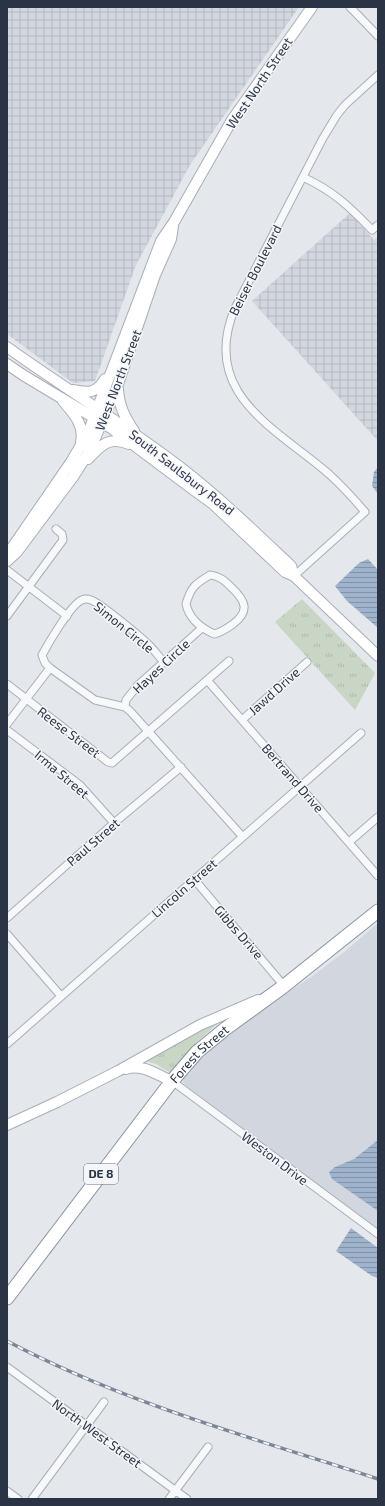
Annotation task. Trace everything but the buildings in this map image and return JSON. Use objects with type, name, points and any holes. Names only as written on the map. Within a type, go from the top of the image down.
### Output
[{"type":"highway","name":"Forest Street","points":[[172,1081],[197,1052],[225,1029],[284,986],[378,911]]},
{"type":"highway","name":"DE 8","points":[[7,1298],[172,1081]]},
{"type":"main road","name":"West North Street","points":[[7,562],[17,552],[73,477],[87,455],[100,416],[113,368],[148,272],[161,241],[174,222],[232,120],[312,8]]},
{"type":"main road","name":"West North Street","points":[[7,555],[59,479],[118,387],[155,275],[171,239],[174,222]]},
{"type":"main road","points":[[7,347],[68,389],[100,416]]},
{"type":"main road","points":[[7,364],[60,397],[100,416]]},
{"type":"main road","points":[[68,389],[86,392],[94,391],[101,385],[113,368]]},
{"type":"main road","points":[[73,477],[103,444],[117,441],[136,441],[123,413],[118,387]]},
{"type":"main road","points":[[60,397],[80,425],[82,435],[78,449]]},
{"type":"main road","name":"South Saulsbury Road","points":[[100,416],[136,441],[213,504],[285,572],[294,576],[378,656]]},
{"type":"main road","name":"Forest Street","points":[[7,1125],[118,1071],[200,1025],[273,994]]},
{"type":"main road","name":"Forest Street","points":[[118,1071],[130,1067],[142,1067],[172,1081]]},
{"type":"street","points":[[350,7],[378,36]]},
{"type":"street","name":"Beiser Boulevard","points":[[294,576],[365,512],[329,474],[286,441],[253,412],[236,389],[227,361],[227,335],[230,320],[235,308],[323,138],[345,105],[378,75]]},
{"type":"street","points":[[303,177],[320,185],[340,199],[372,230],[378,225]]},
{"type":"street","points":[[7,616],[63,540],[62,534],[56,529]]},
{"type":"street","points":[[7,570],[67,616]]},
{"type":"street","points":[[210,576],[217,576],[224,580],[243,600],[245,606],[244,614],[223,632],[214,634],[202,628],[191,615],[186,604],[190,592],[195,584],[210,576]]},
{"type":"street","name":"Simon Circle","points":[[50,668],[45,663],[42,655],[67,616],[78,602],[83,599],[96,603],[149,645],[164,662]]},
{"type":"street","name":"Hayes Circle","points":[[125,707],[126,700],[138,685],[202,628]]},
{"type":"street","name":"Reese Street","points":[[7,684],[108,762],[112,763],[229,661]]},
{"type":"street","name":"Jawd Drive","points":[[242,720],[307,662]]},
{"type":"street","points":[[7,724],[50,668],[95,700],[125,707],[130,710],[242,836]]},
{"type":"street","name":"Bertrand Drive","points":[[208,680],[378,876]]},
{"type":"street","name":"Irma Street","points":[[7,730],[80,785],[114,823]]},
{"type":"street","name":"Lincoln Street","points":[[8,1040],[61,996],[361,733]]},
{"type":"street","name":"Paul Street","points":[[7,918],[114,823],[181,767]]},
{"type":"street","points":[[349,842],[378,817]]},
{"type":"street","name":"Gibbs Drive","points":[[194,879],[284,986]]},
{"type":"street","points":[[7,934],[61,996]]},
{"type":"street","name":"Weston Drive","points":[[172,1081],[378,1234]]},
{"type":"street","name":"North West Street","points":[[7,1367],[186,1499]]},
{"type":"street","points":[[32,1499],[104,1402]]},
{"type":"street","points":[[169,1499],[208,1447]]},
{"type":"street","points":[[7,1491],[18,1499]]},
{"type":"shaded area","points":[[7,7],[299,7],[190,165],[136,265],[95,381],[73,383],[7,334]]},
{"type":"shaded area","points":[[350,213],[374,240],[378,237],[378,441],[252,301]]},
{"type":"shaded area","points":[[378,923],[378,1229],[185,1085],[183,1081],[184,1077],[189,1074],[199,1061],[241,1023],[311,977],[343,953]]},
{"type":"green space","points":[[302,599],[375,673],[355,710],[275,622]]},
{"type":"green space","points":[[216,1021],[218,1023],[197,1042],[172,1071],[169,1072],[156,1064],[143,1060]]},
{"type":"water","points":[[378,467],[378,494],[372,486],[374,472]]},
{"type":"water","points":[[368,559],[378,570],[378,628],[347,601],[335,586],[359,563]]},
{"type":"water","points":[[378,1140],[378,1211],[332,1179],[329,1172],[335,1167],[354,1159]]},
{"type":"water","points":[[351,1228],[378,1248],[378,1278],[372,1276],[336,1251]]},
{"type":"railway","points":[[7,1341],[51,1363],[143,1401],[237,1434],[378,1479]]}]
